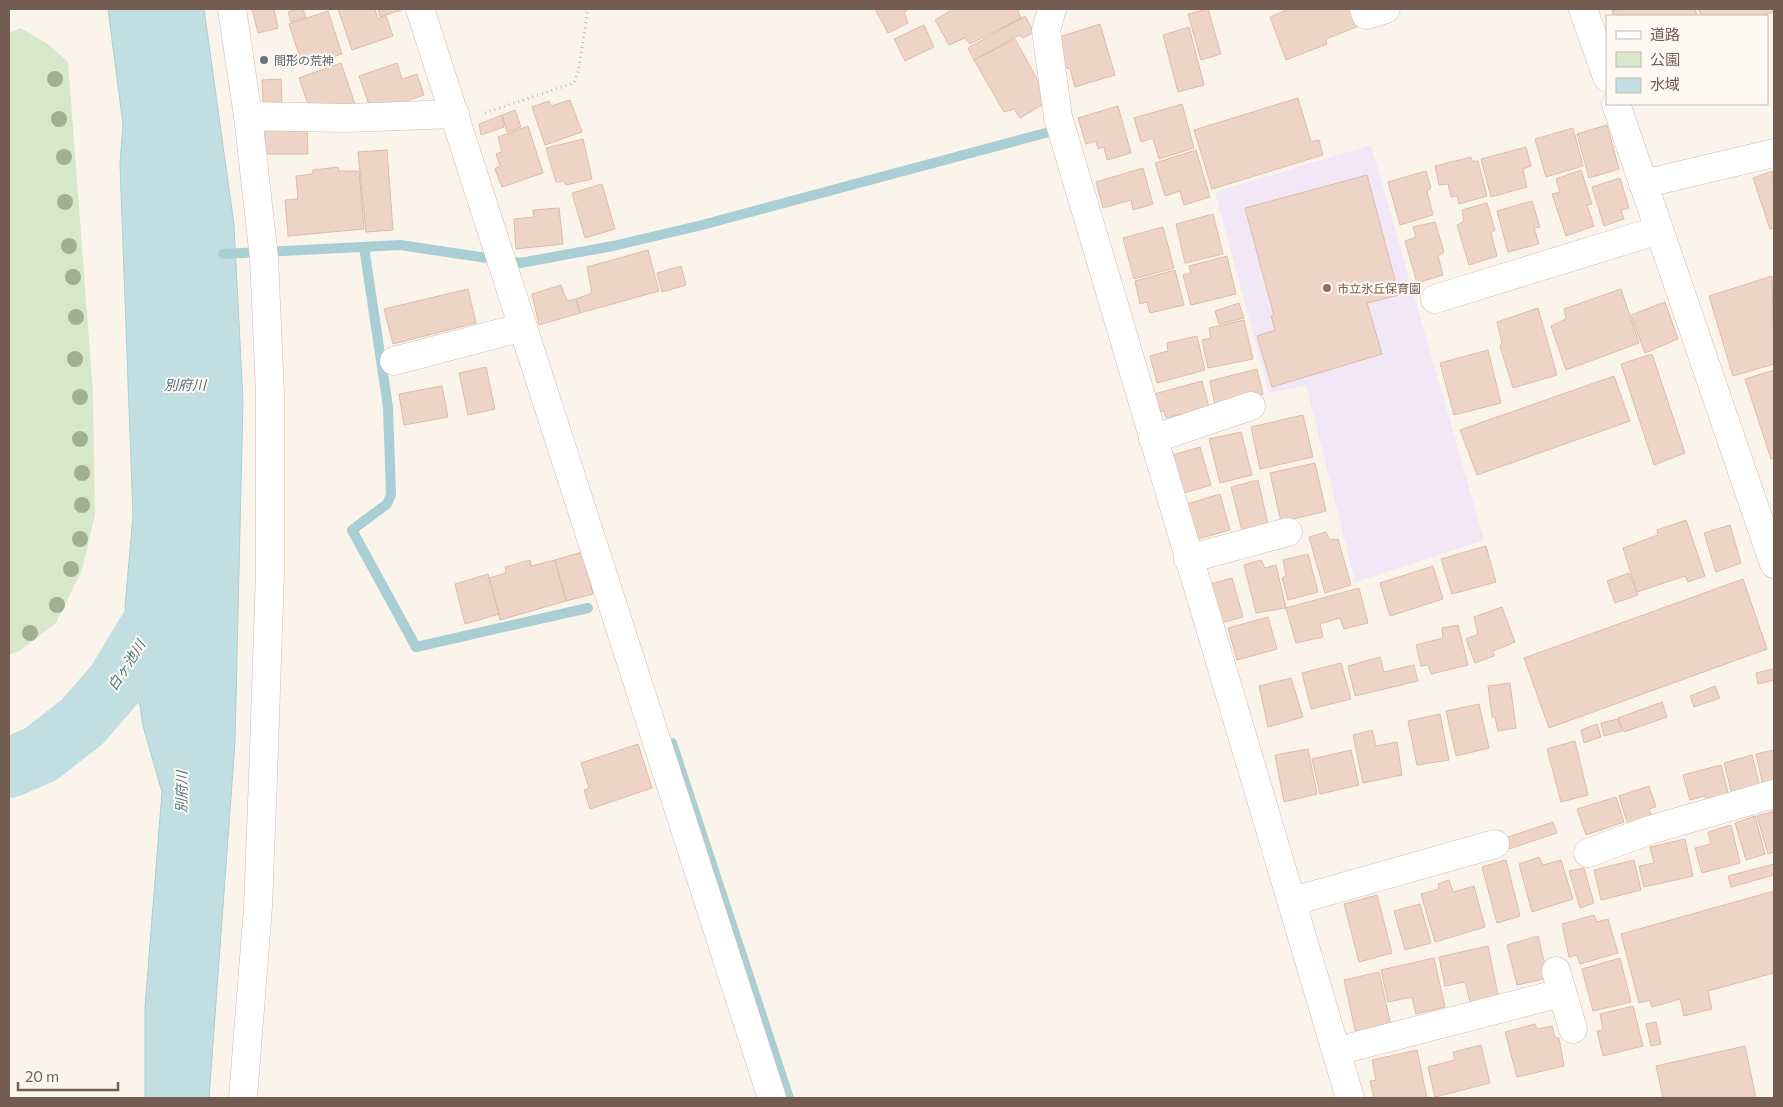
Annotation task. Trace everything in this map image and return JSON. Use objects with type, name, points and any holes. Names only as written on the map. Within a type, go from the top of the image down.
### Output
[{"type":"street","points":[[232,9],[248,116],[262,247],[270,393],[270,572],[258,906],[243,1098]]},
{"type":"street","points":[[420,9],[457,118],[772,1098]]},
{"type":"street","points":[[1052,9],[1046,30],[1058,117],[1188,559],[1293,901],[1350,1098]]},
{"type":"street","points":[[1364,9],[1366,15],[1386,9]]},
{"type":"street","points":[[1583,9],[1606,74]]},
{"type":"street","points":[[1616,105],[1774,564]]},
{"type":"street","points":[[248,116],[457,118]]},
{"type":"street","points":[[1644,184],[1774,152]]},
{"type":"street","points":[[1435,299],[1659,230]]},
{"type":"street","points":[[394,361],[523,327]]},
{"type":"street","points":[[1153,439],[1251,406]]},
{"type":"street","points":[[1188,559],[1288,532]]},
{"type":"street","points":[[1588,853],[1650,830],[1774,794]]},
{"type":"street","points":[[1293,901],[1495,844]]},
{"type":"street","points":[[1337,1052],[1559,982],[1573,1029]]},
{"type":"path","points":[[457,118],[574,83],[578,72],[588,9]]},
{"type":"shaded area","name":"市立氷丘保育園","points":[[1371,145],[1484,540],[1355,582],[1306,386],[1269,393],[1215,192]]},
{"type":"green space","points":[[20,28],[48,44],[68,62],[93,392],[95,515],[82,570],[56,623],[19,651],[9,655],[9,33]]},
{"type":"water","name":"別府川","points":[[108,9],[204,9],[234,225],[243,401],[235,742],[209,1098],[145,1098],[145,1007],[162,792],[143,726],[125,606],[133,516],[120,164],[123,124]]},
{"type":"building","name":"間形の荒神","points":[[252,9],[274,9],[278,28],[258,33]]},
{"type":"building","points":[[303,9],[306,17],[291,22],[288,12]]},
{"type":"building","points":[[338,9],[375,9],[378,19],[386,16],[393,36],[352,50]]},
{"type":"building","points":[[378,9],[404,9],[380,17]]},
{"type":"building","points":[[875,9],[909,9],[904,12],[908,23],[888,33]]},
{"type":"building","points":[[949,9],[1017,9],[1021,18],[970,44],[965,38],[949,45],[935,20],[950,11]]},
{"type":"building","points":[[1208,9],[1221,54],[1201,60],[1188,14]]},
{"type":"building","points":[[1289,9],[1353,9],[1359,26],[1326,39],[1327,44],[1286,60],[1270,17]]},
{"type":"building","points":[[1620,9],[1695,9],[1697,15],[1614,15],[1612,11]]},
{"type":"building","points":[[1699,9],[1774,9],[1774,12],[1763,15],[1701,15]]},
{"type":"building","points":[[328,11],[342,54],[303,67],[289,24]]},
{"type":"building","points":[[1025,16],[1034,32],[1023,38],[1019,35],[974,60],[968,48]]},
{"type":"building","points":[[1100,24],[1115,75],[1075,87],[1070,69],[1063,67],[1059,37]]},
{"type":"building","points":[[924,25],[934,47],[905,61],[894,39]]},
{"type":"building","points":[[1189,27],[1204,85],[1178,92],[1163,35]]},
{"type":"building","points":[[1015,39],[1049,101],[1020,118],[1014,109],[1004,112],[974,60]]},
{"type":"building","points":[[341,63],[355,104],[332,112],[329,103],[310,110],[299,78]]},
{"type":"building","points":[[397,63],[402,79],[417,74],[424,95],[372,113],[359,76]]},
{"type":"building","name":"間形の荒神","points":[[281,79],[282,102],[263,102],[262,80]]},
{"type":"building","points":[[1298,98],[1311,142],[1319,140],[1323,155],[1212,189],[1194,130]]},
{"type":"building","points":[[570,100],[582,132],[545,145],[532,107],[549,101],[551,106]]},
{"type":"building","points":[[1182,104],[1194,148],[1159,159],[1153,138],[1141,142],[1134,118]]},
{"type":"building","points":[[1118,106],[1131,153],[1107,160],[1104,147],[1098,149],[1096,141],[1086,144],[1078,118]]},
{"type":"building","points":[[515,110],[521,127],[507,132],[502,115]]},
{"type":"building","points":[[502,115],[504,127],[481,135],[479,124]]},
{"type":"building","points":[[265,124],[307,124],[308,154],[265,154]]},
{"type":"building","points":[[1607,125],[1619,169],[1589,178],[1577,134]]},
{"type":"building","points":[[528,126],[543,173],[502,187],[495,169],[500,166],[496,154],[502,152],[498,137]]},
{"type":"building","points":[[1573,128],[1583,166],[1546,177],[1535,139]]},
{"type":"building","points":[[583,139],[592,179],[566,185],[564,181],[556,182],[546,148]]},
{"type":"building","points":[[1526,147],[1531,166],[1523,169],[1527,187],[1491,197],[1481,159]]},
{"type":"building","points":[[387,150],[393,230],[366,232],[358,152]]},
{"type":"building","points":[[1196,150],[1210,197],[1184,205],[1180,191],[1165,196],[1155,163]]},
{"type":"building","points":[[1471,157],[1472,161],[1478,161],[1487,196],[1459,204],[1457,196],[1451,197],[1448,184],[1439,185],[1435,166]]},
{"type":"building","points":[[338,167],[339,171],[359,171],[364,229],[288,236],[285,200],[298,199],[296,176],[312,174],[313,170]]},
{"type":"building","points":[[1143,168],[1153,204],[1133,210],[1131,200],[1103,208],[1096,182]]},
{"type":"building","points":[[1581,170],[1592,204],[1587,205],[1594,226],[1566,236],[1552,194],[1560,192],[1556,179]]},
{"type":"building","points":[[1426,171],[1431,188],[1427,191],[1433,215],[1400,225],[1388,182]]},
{"type":"building","points":[[1773,171],[1774,228],[1770,229],[1753,178]]},
{"type":"building","points":[[1367,175],[1399,295],[1367,303],[1382,354],[1272,387],[1257,336],[1275,330],[1271,316],[1274,316],[1245,208]]},
{"type":"building","points":[[1620,178],[1629,208],[1621,210],[1624,219],[1604,226],[1592,187]]},
{"type":"building","points":[[602,184],[615,229],[585,238],[572,193]]},
{"type":"building","points":[[1532,201],[1540,227],[1534,228],[1539,244],[1508,252],[1497,211]]},
{"type":"building","points":[[1487,203],[1495,230],[1491,233],[1497,256],[1469,265],[1457,225],[1464,221],[1462,210]]},
{"type":"building","points":[[559,208],[563,244],[516,249],[514,219],[534,217],[533,210]]},
{"type":"building","points":[[1213,214],[1223,254],[1185,263],[1176,224]]},
{"type":"building","points":[[1435,222],[1444,252],[1438,256],[1443,275],[1417,283],[1405,241],[1416,237],[1413,227]]},
{"type":"building","points":[[1163,227],[1174,268],[1134,279],[1123,238]]},
{"type":"building","points":[[648,250],[659,291],[580,313],[576,299],[592,293],[587,267]]},
{"type":"building","points":[[1227,256],[1236,294],[1191,305],[1183,275],[1191,273],[1189,266]]},
{"type":"building","points":[[681,266],[686,285],[662,292],[657,273]]},
{"type":"building","points":[[1175,270],[1184,305],[1150,313],[1147,302],[1140,304],[1135,281]]},
{"type":"building","points":[[1772,276],[1774,364],[1733,376],[1709,296]]},
{"type":"building","points":[[561,285],[567,301],[576,299],[580,313],[539,325],[532,294]]},
{"type":"building","points":[[468,289],[476,323],[393,344],[384,309]]},
{"type":"building","points":[[1621,289],[1639,343],[1566,370],[1551,326],[1566,319],[1564,309]]},
{"type":"building","points":[[1665,302],[1678,339],[1645,353],[1631,315]]},
{"type":"building","points":[[1239,303],[1244,318],[1219,324],[1215,311]]},
{"type":"building","points":[[1538,308],[1557,375],[1513,388],[1500,346],[1502,343],[1497,322]]},
{"type":"building","points":[[1244,320],[1253,359],[1208,368],[1202,340],[1211,338],[1209,328]]},
{"type":"building","points":[[1197,336],[1205,370],[1157,383],[1150,356],[1168,351],[1167,343]]},
{"type":"building","points":[[1488,350],[1501,403],[1454,415],[1440,363]]},
{"type":"building","points":[[1652,354],[1685,453],[1654,465],[1621,364]]},
{"type":"building","points":[[486,367],[495,409],[468,415],[459,373]]},
{"type":"building","points":[[1257,369],[1263,394],[1215,406],[1210,381]]},
{"type":"building","points":[[1774,370],[1774,458],[1771,459],[1745,379]]},
{"type":"building","points":[[1614,376],[1630,421],[1477,475],[1460,430]]},
{"type":"building","points":[[1202,381],[1210,411],[1184,418],[1182,414],[1166,418],[1164,411],[1159,412],[1154,394]]},
{"type":"building","points":[[442,386],[448,417],[404,425],[399,394]]},
{"type":"building","points":[[1303,415],[1313,457],[1260,469],[1251,427]]},
{"type":"building","points":[[1241,432],[1252,475],[1220,483],[1209,439]]},
{"type":"building","points":[[1200,447],[1211,485],[1184,493],[1173,455]]},
{"type":"building","points":[[1315,463],[1326,511],[1281,522],[1270,473]]},
{"type":"building","points":[[1258,480],[1268,524],[1242,531],[1231,487]]},
{"type":"building","points":[[1220,494],[1230,530],[1198,539],[1187,504]]},
{"type":"building","points":[[1686,520],[1705,576],[1688,582],[1685,576],[1637,592],[1623,548],[1658,535],[1657,530]]},
{"type":"building","points":[[1730,525],[1741,563],[1716,572],[1704,533]]},
{"type":"building","points":[[1326,532],[1330,540],[1338,539],[1351,585],[1325,593],[1309,537]]},
{"type":"building","points":[[1486,546],[1496,582],[1452,594],[1441,559]]},
{"type":"building","points":[[582,552],[593,594],[566,601],[555,560]]},
{"type":"building","points":[[1308,554],[1318,592],[1288,600],[1282,578],[1286,576],[1283,560]]},
{"type":"building","points":[[530,560],[531,566],[555,560],[566,601],[500,620],[489,578],[506,573],[505,567]]},
{"type":"building","points":[[1261,560],[1265,568],[1276,565],[1286,608],[1256,613],[1244,565]]},
{"type":"building","points":[[1433,566],[1443,599],[1390,616],[1380,583]]},
{"type":"building","points":[[1629,573],[1638,595],[1615,603],[1607,581]]},
{"type":"building","points":[[488,574],[499,614],[465,624],[455,584]]},
{"type":"building","points":[[1232,578],[1243,617],[1221,623],[1210,584]]},
{"type":"building","points":[[1743,579],[1767,649],[1549,728],[1524,658]]},
{"type":"building","points":[[1359,588],[1368,623],[1344,629],[1340,618],[1320,624],[1323,637],[1296,643],[1286,608]]},
{"type":"building","points":[[1502,607],[1515,642],[1493,651],[1494,656],[1475,663],[1466,639],[1478,634],[1474,617]]},
{"type":"building","points":[[1268,617],[1277,649],[1237,660],[1228,628]]},
{"type":"building","points":[[1458,625],[1468,665],[1431,674],[1428,665],[1421,666],[1416,645],[1443,638],[1442,628]]},
{"type":"building","points":[[1380,657],[1384,672],[1414,665],[1418,681],[1355,696],[1348,666]]},
{"type":"building","points":[[1341,663],[1351,699],[1311,709],[1302,673]]},
{"type":"building","points":[[1773,669],[1774,680],[1758,684],[1756,673]]},
{"type":"building","points":[[1291,678],[1303,717],[1268,727],[1259,686]]},
{"type":"building","points":[[1510,683],[1516,728],[1498,731],[1495,717],[1492,717],[1488,686]]},
{"type":"building","points":[[1715,686],[1720,698],[1694,707],[1690,696]]},
{"type":"building","points":[[1662,702],[1667,717],[1624,732],[1618,718]]},
{"type":"building","points":[[1479,704],[1489,748],[1456,756],[1446,711]]},
{"type":"building","points":[[1440,714],[1449,760],[1417,765],[1408,721]]},
{"type":"building","points":[[1618,719],[1622,731],[1604,736],[1601,723]]},
{"type":"building","points":[[1597,724],[1601,737],[1584,743],[1581,730]]},
{"type":"building","points":[[1372,730],[1376,746],[1397,742],[1402,775],[1363,783],[1353,735]]},
{"type":"building","points":[[1575,741],[1588,795],[1561,802],[1547,749]]},
{"type":"building","points":[[638,744],[652,788],[590,809],[584,790],[589,788],[581,763]]},
{"type":"building","points":[[1308,749],[1317,794],[1284,802],[1275,755]]},
{"type":"building","points":[[1351,750],[1359,785],[1320,794],[1312,759]]},
{"type":"building","points":[[1774,750],[1774,782],[1763,785],[1756,754]]},
{"type":"building","points":[[1752,755],[1760,787],[1732,794],[1724,763]]},
{"type":"building","points":[[1721,765],[1729,796],[1707,802],[1705,796],[1690,800],[1683,775]]},
{"type":"building","points":[[1649,786],[1656,807],[1649,809],[1653,820],[1629,828],[1619,796]]},
{"type":"building","points":[[1616,797],[1624,822],[1586,835],[1577,809]]},
{"type":"building","points":[[1774,811],[1774,852],[1768,854],[1757,816]]},
{"type":"building","points":[[1755,816],[1765,854],[1746,860],[1735,823]]},
{"type":"building","points":[[1553,822],[1557,833],[1509,849],[1505,838]]},
{"type":"building","points":[[1731,825],[1740,863],[1702,873],[1695,848],[1711,844],[1708,832]]},
{"type":"building","points":[[1685,839],[1693,876],[1644,887],[1639,866],[1654,863],[1650,847]]},
{"type":"building","points":[[1539,857],[1543,865],[1561,860],[1573,899],[1532,912],[1519,864]]},
{"type":"building","points":[[1506,860],[1520,916],[1497,923],[1482,867]]},
{"type":"building","points":[[1634,860],[1641,890],[1601,900],[1594,870]]},
{"type":"building","points":[[1774,864],[1774,875],[1731,887],[1728,876]]},
{"type":"building","points":[[1584,868],[1594,903],[1580,908],[1569,871]]},
{"type":"building","points":[[1449,880],[1453,892],[1474,886],[1485,927],[1435,942],[1421,894],[1439,889],[1438,884]]},
{"type":"building","points":[[1774,891],[1774,973],[1708,991],[1712,1009],[1684,1016],[1680,999],[1652,1007],[1650,1000],[1639,1003],[1621,934]]},
{"type":"building","points":[[1377,895],[1392,953],[1359,962],[1344,904]]},
{"type":"building","points":[[1420,904],[1431,943],[1405,950],[1394,911]]},
{"type":"building","points":[[1594,915],[1597,922],[1608,919],[1618,953],[1580,964],[1577,955],[1569,957],[1562,924]]},
{"type":"building","points":[[1538,936],[1548,978],[1517,985],[1507,945]]},
{"type":"building","points":[[1488,946],[1499,999],[1471,1005],[1465,982],[1445,986],[1439,957]]},
{"type":"building","points":[[1434,958],[1445,1007],[1416,1014],[1412,997],[1388,1002],[1381,970]]},
{"type":"building","points":[[1620,958],[1631,1002],[1593,1011],[1582,969]]},
{"type":"building","points":[[1379,972],[1391,1026],[1356,1034],[1344,980]]},
{"type":"building","points":[[1633,1006],[1643,1046],[1603,1056],[1597,1031],[1603,1030],[1600,1014]]},
{"type":"building","points":[[1656,1022],[1661,1044],[1651,1046],[1646,1024]]},
{"type":"building","points":[[1535,1024],[1537,1029],[1552,1026],[1555,1038],[1559,1038],[1564,1066],[1517,1077],[1505,1032]]},
{"type":"building","points":[[1481,1045],[1490,1083],[1435,1097],[1428,1067],[1455,1060],[1453,1052]]},
{"type":"building","points":[[1745,1046],[1756,1098],[1663,1098],[1656,1066]]},
{"type":"building","points":[[1417,1050],[1427,1098],[1374,1098],[1370,1081],[1376,1080],[1372,1060]]},
{"type":"waterway","points":[[223,254],[400,245],[520,263],[613,246],[698,226],[1049,132]]},
{"type":"waterway","points":[[364,247],[388,407],[391,495],[387,504],[352,530],[416,647],[588,608]]},
{"type":"waterway","name":"白ヶ池川","points":[[9,768],[41,754],[82,722],[116,683],[154,620],[170,582]]},
{"type":"waterway","points":[[672,743],[789,1098]]},
{"type":"place","name":"間形の荒神","points":[[264,60]]},
{"type":"place","name":"市立氷丘保育園","points":[[1327,288]]}]
